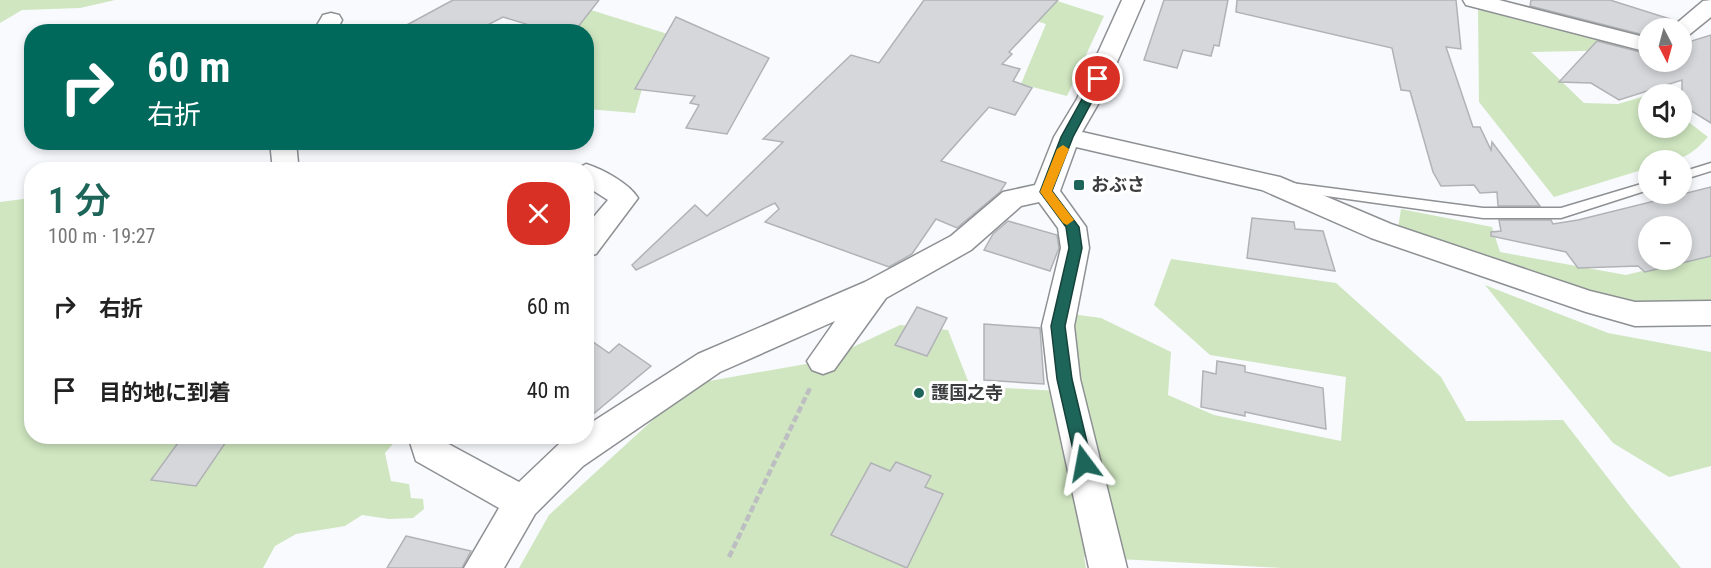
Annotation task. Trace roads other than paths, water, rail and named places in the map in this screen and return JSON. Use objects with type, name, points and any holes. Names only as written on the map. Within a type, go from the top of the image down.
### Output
[{"type":"street","points":[[1046,192],[1067,137],[1089,99],[1133,0]]},
{"type":"street","points":[[1474,0],[1638,42]]},
{"type":"street","points":[[1692,22],[1708,12]]},
{"type":"street","points":[[1067,137],[1270,183],[1381,231],[1586,301],[1635,314],[1711,314]]},
{"type":"street","points":[[594,178],[624,198],[594,237]]},
{"type":"street","points":[[594,440],[709,363],[876,290],[961,243],[1013,198],[1046,192]]},
{"type":"street","points":[[1046,192],[1072,227],[1076,248],[1058,326],[1064,379],[1108,568]]},
{"type":"street","points":[[823,361],[876,290]]},
{"type":"street","points":[[427,444],[428,450],[522,502]]},
{"type":"street","points":[[483,568],[522,502],[572,455],[588,444]]},
{"type":"lane","points":[[1692,173],[1711,167]]},
{"type":"lane","points":[[1270,183],[1344,196],[1483,213],[1561,213],[1638,189]]},
{"type":"place","name":"おぶさ","points":[[1079,185]]},
{"type":"place","name":"護国之寺","points":[[919,393]]}]
